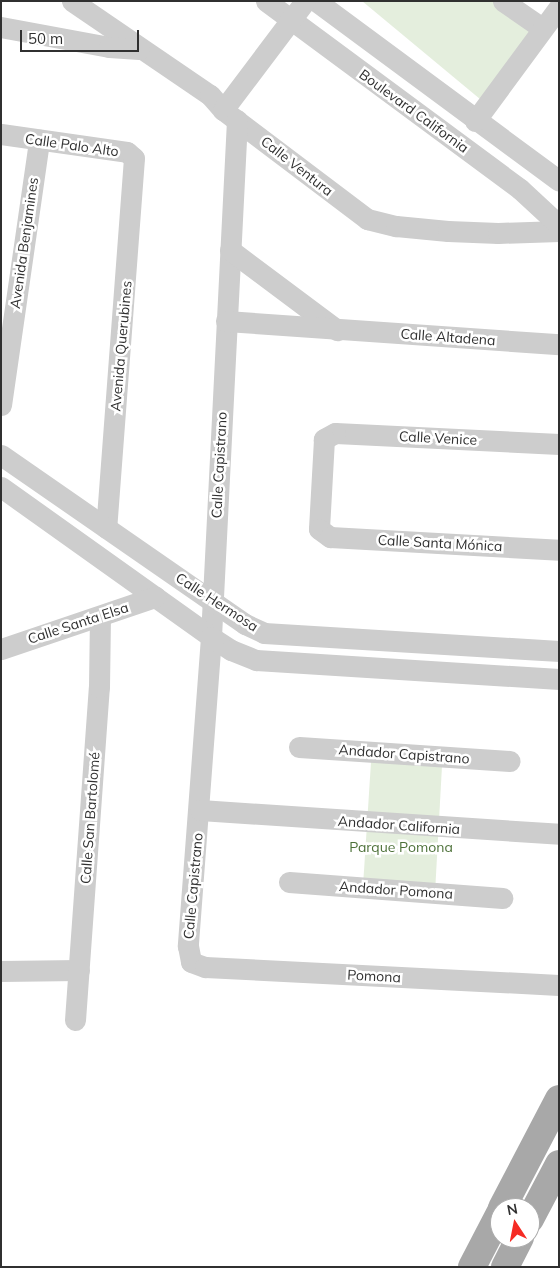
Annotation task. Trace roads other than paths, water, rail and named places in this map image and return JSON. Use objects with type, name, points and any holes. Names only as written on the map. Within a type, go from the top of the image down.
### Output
[{"type":"main road","points":[[507,1198],[559,1099]]},
{"type":"main road","points":[[540,1200],[559,1164]]},
{"type":"main road","points":[[472,1267],[490,1232]]},
{"type":"main road","points":[[505,1267],[515,1248]]},
{"type":"street","name":"Calle Ventura","points":[[72,1],[139,49],[210,94],[230,115],[367,219],[396,226],[448,231],[498,233],[559,231]]},
{"type":"street","name":"Boulevard California","points":[[266,1],[520,189],[559,225]]},
{"type":"street","points":[[230,115],[305,1]]},
{"type":"street","name":"Boulevard California","points":[[316,1],[475,121],[559,181]]},
{"type":"street","points":[[503,1],[542,28]]},
{"type":"street","points":[[475,121],[559,6]]},
{"type":"street","points":[[1,27],[109,47],[139,49]]},
{"type":"street","name":"Calle Capistrano","points":[[191,962],[188,946],[200,810],[211,637],[230,250],[230,115]]},
{"type":"street","name":"Calle Palo Alto","points":[[1,134],[127,152],[136,164]]},
{"type":"street","name":"Avenida Benjamines","points":[[1,405],[39,140]]},
{"type":"street","name":"Avenida Querubines","points":[[106,528],[136,164]]},
{"type":"street","points":[[230,250],[337,330]]},
{"type":"street","name":"Calle Altadena","points":[[226,321],[559,344]]},
{"type":"street","name":"Calle Venice","points":[[322,533],[319,525],[323,445],[324,439],[335,433],[559,444]]},
{"type":"street","name":"Calle Hermosa","points":[[1,455],[251,627],[264,633],[284,636],[559,652]]},
{"type":"street","points":[[1,487],[211,637],[231,650],[256,660],[559,679]]},
{"type":"street","name":"Calle Santa Mónica","points":[[322,533],[330,536],[559,550]]},
{"type":"street","name":"Calle Santa Elsa","points":[[1,649],[155,597]]},
{"type":"street","name":"Calle San Bartolomé","points":[[75,1020],[99,687],[100,616]]},
{"type":"street","name":"Andador Capistrano","points":[[298,747],[510,761]]},
{"type":"street","name":"Andador California","points":[[200,810],[292,818],[559,834]]},
{"type":"street","name":"Andador Pomona","points":[[289,882],[502,898]]},
{"type":"street","name":"Pomona","points":[[191,962],[205,967],[559,985]]},
{"type":"street","points":[[1,971],[79,970]]},
{"type":"park label","name":"Parque Pomona","points":[[401,847]]}]
